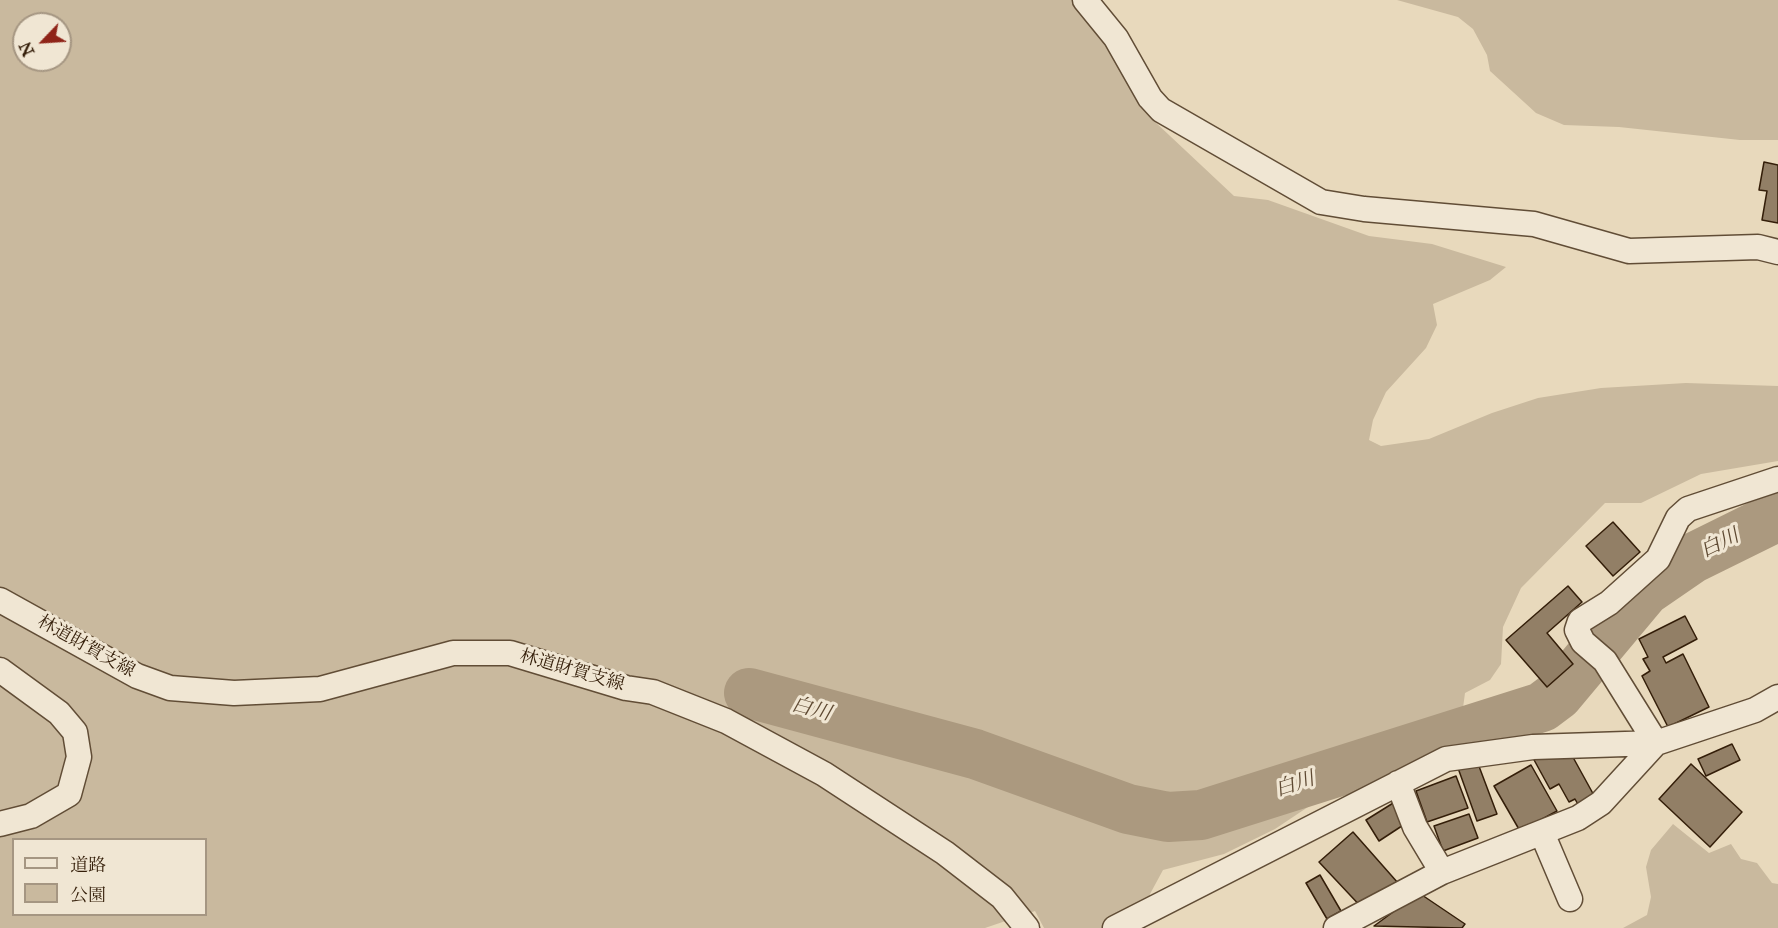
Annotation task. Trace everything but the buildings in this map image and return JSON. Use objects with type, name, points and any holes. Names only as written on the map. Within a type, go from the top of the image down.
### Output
[{"type":"street","points":[[1085,0],[1116,38],[1150,98],[1161,110],[1321,202],[1364,209],[1534,224],[1629,251],[1758,247],[1778,252]]},
{"type":"street","points":[[1656,743],[1605,661],[1583,642],[1577,630],[1580,621],[1609,603],[1658,559],[1678,518],[1688,509],[1778,479]]},
{"type":"street","name":"林道財賀支線","points":[[0,600],[137,676],[170,688],[234,693],[320,689],[453,653],[476,653],[510,654],[626,688],[653,692],[726,721],[824,774],[945,853],[1002,897],[1027,928]]},
{"type":"street","points":[[0,670],[59,713],[75,732],[79,757],[69,794],[31,816],[0,824]]},
{"type":"street","points":[[1116,928],[1446,759],[1533,747],[1656,743],[1755,710],[1778,697]]},
{"type":"street","points":[[1336,928],[1442,872],[1578,818],[1601,803],[1656,743]]},
{"type":"street","points":[[1398,783],[1415,827],[1442,872]]},
{"type":"street","points":[[1542,832],[1570,899]]},
{"type":"green space","points":[[0,0],[1090,0],[1147,74],[1153,120],[1234,196],[1268,200],[1369,236],[1432,244],[1506,267],[1490,280],[1433,304],[1437,325],[1426,348],[1386,392],[1373,420],[1369,440],[1381,446],[1429,439],[1492,413],[1538,398],[1601,388],[1686,383],[1778,386],[1778,461],[1701,474],[1641,503],[1605,503],[1521,588],[1503,627],[1501,664],[1490,680],[1465,693],[1463,708],[1470,728],[1401,745],[1275,829],[1224,854],[1163,870],[1150,894],[1142,928],[1044,928],[1035,911],[985,928],[0,928]]},
{"type":"green space","points":[[1397,0],[1778,0],[1778,140],[1740,140],[1619,127],[1564,125],[1536,113],[1490,71],[1487,55],[1473,29],[1458,17]]},
{"type":"green space","points":[[1673,824],[1709,853],[1731,844],[1741,859],[1757,863],[1772,883],[1778,884],[1778,928],[1623,928],[1647,915],[1651,897],[1646,867],[1651,850]]},
{"type":"waterway","name":"白川","points":[[749,693],[975,754],[1128,809],[1168,817],[1201,815],[1542,707],[1558,695],[1645,591],[1693,558],[1778,516]]}]
